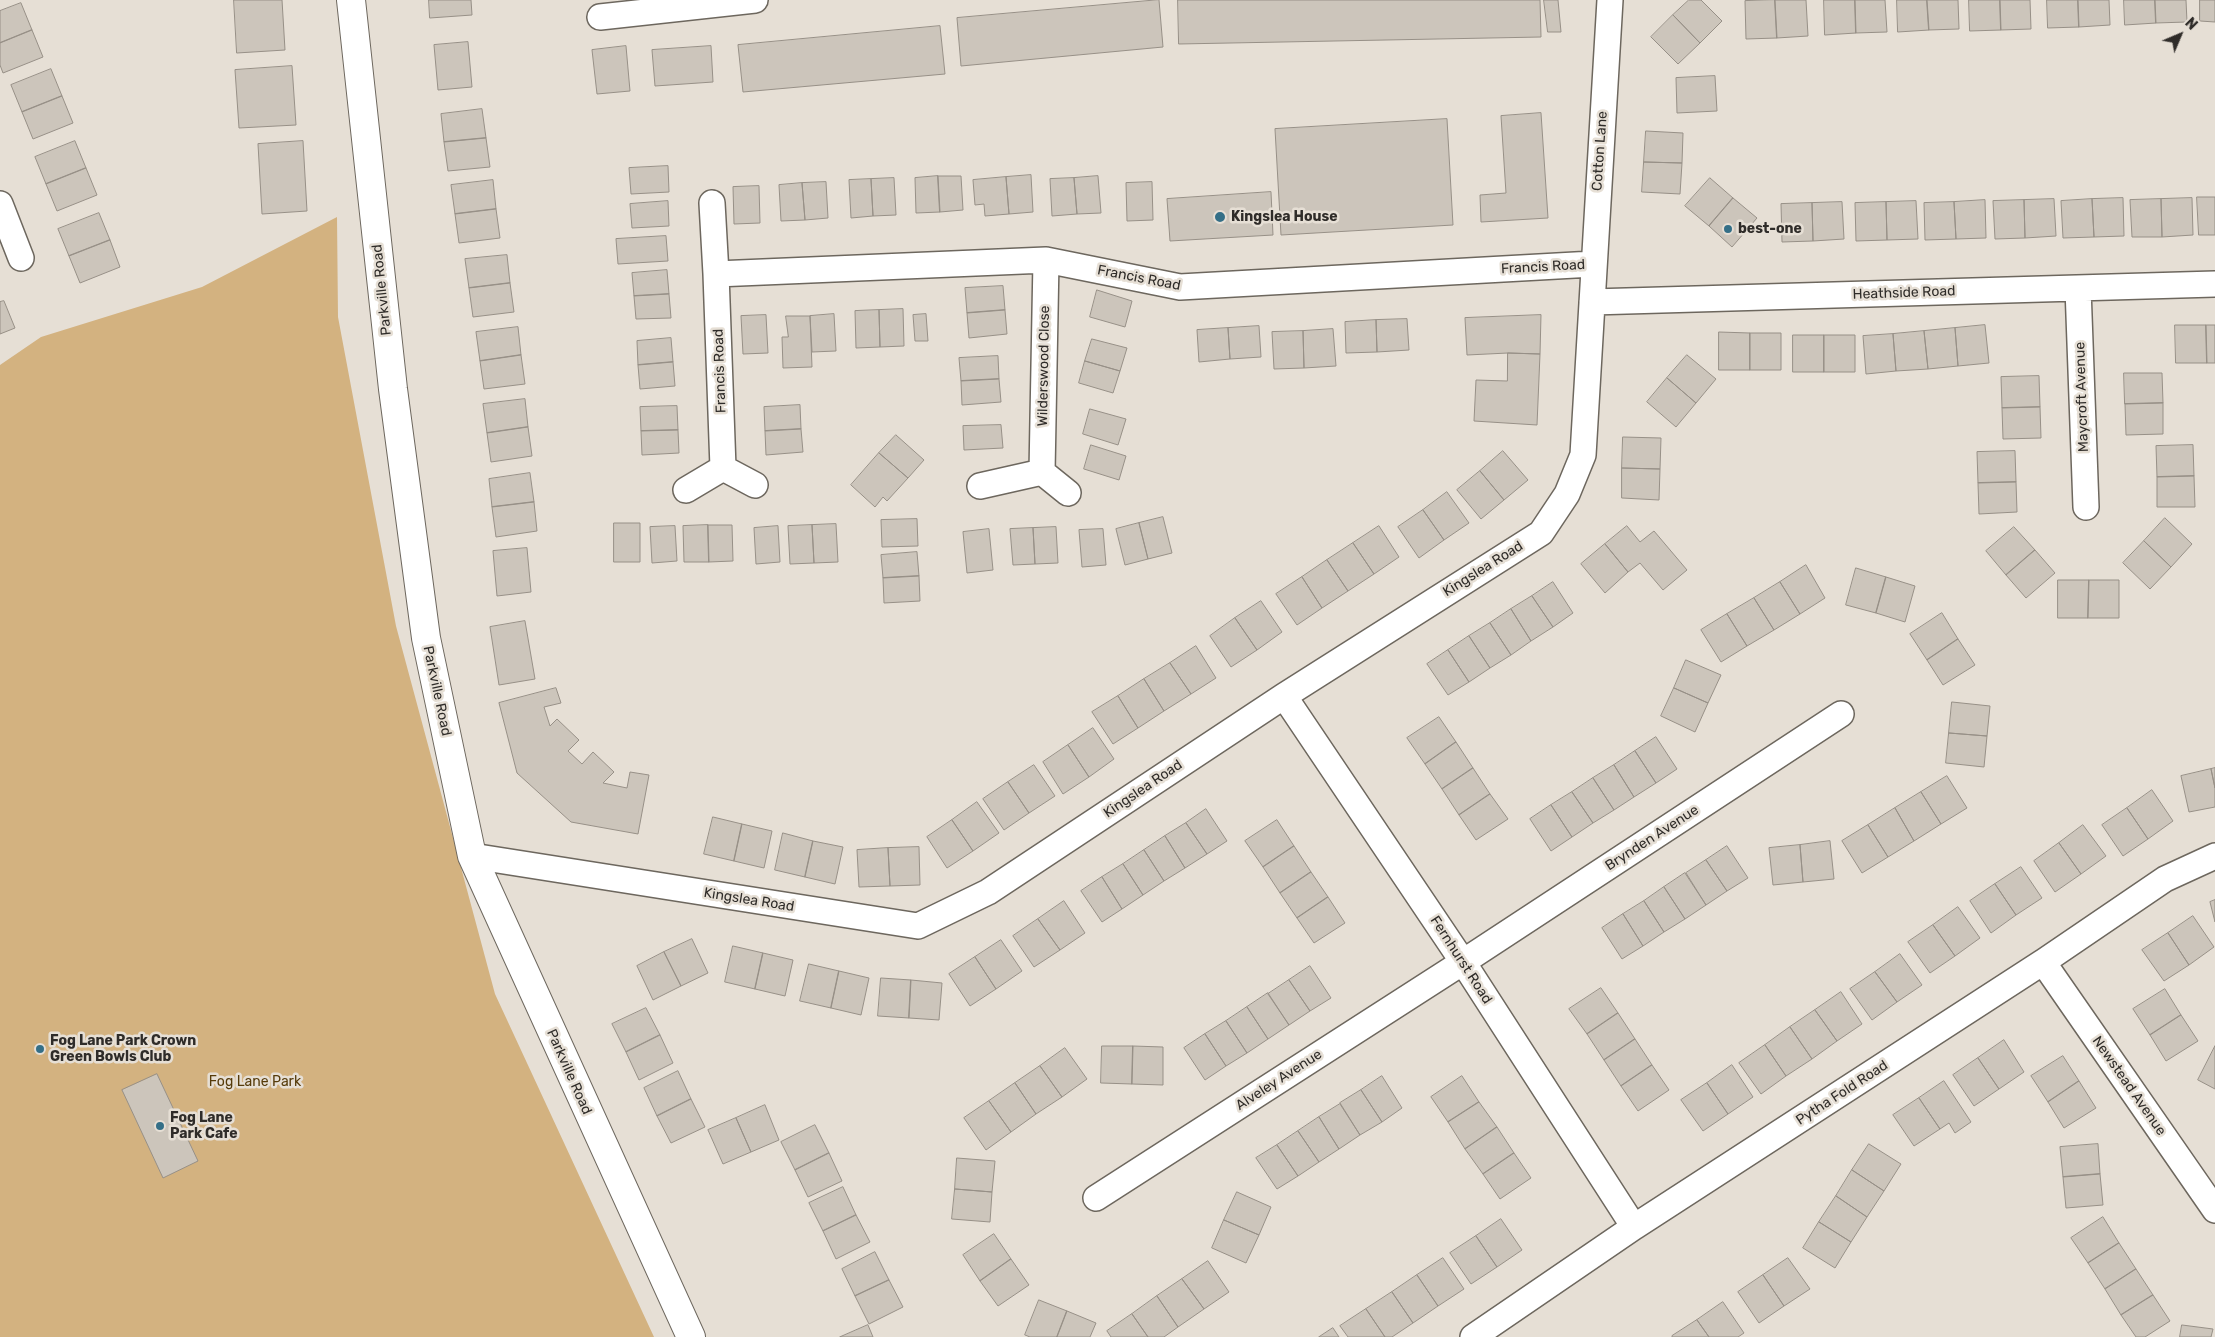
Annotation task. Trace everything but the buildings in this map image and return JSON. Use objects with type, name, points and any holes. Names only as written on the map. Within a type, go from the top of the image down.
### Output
[{"type":"street","name":"Parkville Road","points":[[351,0],[393,390],[426,638],[472,856],[690,1337]]},
{"type":"street","points":[[600,17],[755,0]]},
{"type":"street","name":"Cotton Lane","points":[[1592,302],[1610,0]]},
{"type":"street","name":"Francis Road","points":[[712,203],[723,468]]},
{"type":"street","points":[[0,204],[21,258]]},
{"type":"street","name":"Francis Road","points":[[716,274],[1046,260],[1180,287],[1593,264]]},
{"type":"street","name":"Wilderswood Close","points":[[1042,472],[1046,260]]},
{"type":"street","name":"Heathside Road","points":[[1592,302],[2215,284]]},
{"type":"street","name":"Maycroft Avenue","points":[[2078,288],[2086,507]]},
{"type":"street","name":"Kingslea Road","points":[[472,856],[918,926],[988,892],[1284,696],[1541,532],[1567,494],[1583,455],[1592,302]]},
{"type":"street","points":[[686,490],[723,468],[755,485]]},
{"type":"street","points":[[980,486],[1042,472],[1068,492]]},
{"type":"street","name":"Fernhurst Road","points":[[1284,696],[1463,962],[1634,1228]]},
{"type":"street","name":"Brynden Avenue","points":[[1463,962],[1841,714]]},
{"type":"street","name":"Pytha Fold Road","points":[[1473,1337],[1634,1228],[2043,962],[2165,879],[2215,856]]},
{"type":"street","name":"Alveley Avenue","points":[[1096,1198],[1463,962]]},
{"type":"street","name":"Newstead Avenue","points":[[2043,962],[2215,1210]]},
{"type":"green space","name":"Fog Lane Park","points":[[337,217],[338,317],[396,626],[495,994],[654,1337],[0,1337],[0,365],[41,337],[202,287]]},
{"type":"place","name":"Kingslea House","points":[[1220,217]]},
{"type":"place","name":"best-one","points":[[1728,229]]},
{"type":"place","name":"Fog Lane Park Crown Green Bowls Club","points":[[40,1049]]},
{"type":"place","name":"Fog Lane Park Cafe","points":[[160,1126]]}]
